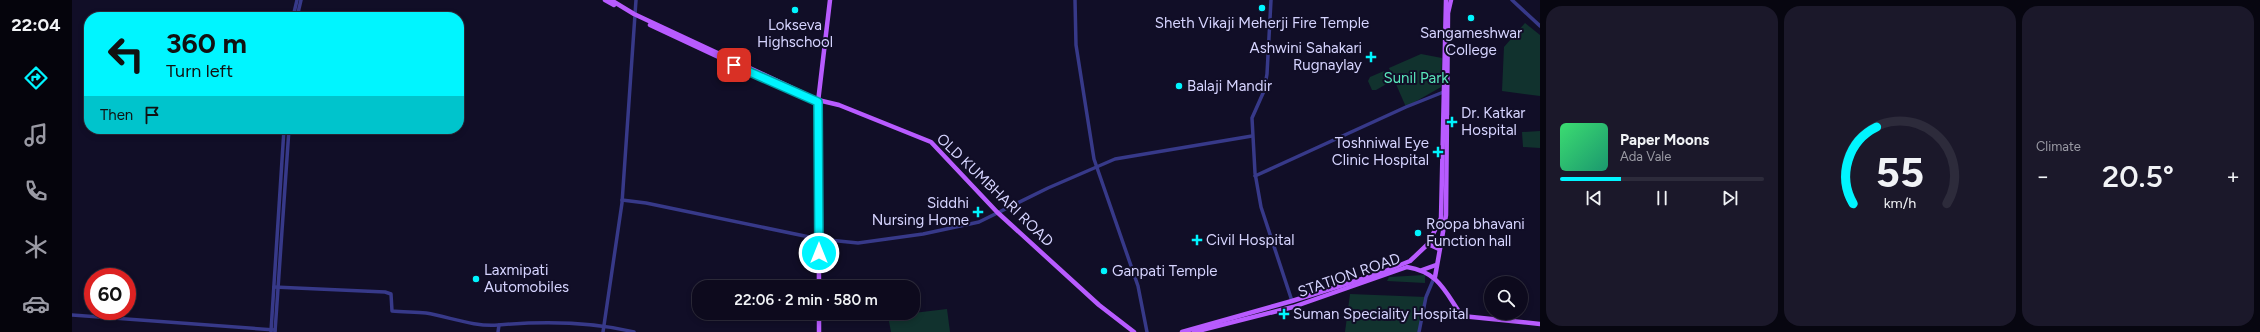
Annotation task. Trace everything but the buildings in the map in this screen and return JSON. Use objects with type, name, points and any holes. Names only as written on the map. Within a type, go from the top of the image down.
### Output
[{"type":"main road","points":[[605,0],[634,16]]},
{"type":"main road","points":[[611,0],[634,16]]},
{"type":"main road","points":[[819,280],[818,101],[830,0]]},
{"type":"main road","points":[[1435,277],[1446,215],[1449,1]]},
{"type":"main road","name":"OLD KUMBHARI ROAD","points":[[634,16],[774,84],[818,101],[839,105],[931,142],[997,212],[1099,305],[1134,332]]},
{"type":"main road","points":[[1182,332],[1292,301],[1378,274],[1410,261],[1428,244],[1441,218],[1447,92]]},
{"type":"main road","points":[[1428,244],[1439,248]]},
{"type":"main road","points":[[1422,270],[1436,265]]},
{"type":"main road","name":"STATION ROAD","points":[[1194,332],[1293,307],[1408,267],[1422,270],[1435,277],[1462,316],[1540,324]]},
{"type":"main road","points":[[819,320],[819,332]]},
{"type":"street","points":[[294,12],[297,0]]},
{"type":"street","points":[[298,12],[301,0]]},
{"type":"street","points":[[603,332],[622,200],[636,0]]},
{"type":"street","points":[[1075,0],[1076,45],[1096,166],[1138,286],[1147,332]]},
{"type":"street","points":[[1271,0],[1267,74],[1264,91],[1252,118],[1252,136],[1255,176],[1261,207],[1292,301]]},
{"type":"street","points":[[1512,0],[1540,26]]},
{"type":"street","points":[[1255,176],[1447,92]]},
{"type":"street","points":[[276,287],[284,134]]},
{"type":"street","points":[[72,315],[273,331],[289,134]]},
{"type":"street","points":[[622,200],[646,203],[819,239],[858,243],[924,234],[978,222],[1096,166],[1115,159],[1252,136]]},
{"type":"street","points":[[1419,332],[1426,297],[1435,277]]},
{"type":"street","points":[[276,287],[385,292],[391,294],[392,311],[425,313],[470,323],[500,325],[518,322],[558,321],[604,324],[634,332]]},
{"type":"street","points":[[498,332],[500,325]]},
{"type":"green space","points":[[1525,23],[1540,35],[1540,96],[1502,91],[1504,47]]},
{"type":"green space","name":"Sunil Park","points":[[1421,54],[1442,58],[1441,87],[1406,107],[1389,68]]},
{"type":"green space","points":[[1384,71],[1388,73],[1391,79],[1390,82],[1376,90],[1372,90],[1368,81],[1370,77]]},
{"type":"green space","points":[[1540,131],[1540,148],[1523,147],[1522,132]]},
{"type":"green space","points":[[1425,275],[1425,283],[1387,281],[1389,277]]},
{"type":"green space","points":[[1350,294],[1426,297],[1418,332],[1345,332]]},
{"type":"green space","points":[[947,309],[950,332],[891,332],[889,320],[920,320],[920,312]]},
{"type":"place","name":"Sheth Vikaji Meherji Fire Temple","points":[[1262,8]]},
{"type":"place","name":"Lokseva Highschool","points":[[795,10]]},
{"type":"place","name":"Sangameshwar College","points":[[1471,18]]},
{"type":"place","name":"Ashwini Sahakari Rugnaylay","points":[[1371,57]]},
{"type":"place","name":"Balaji Mandir","points":[[1179,86]]},
{"type":"place","name":"Dr. Katkar Hospital","points":[[1452,122]]},
{"type":"place","name":"Toshniwal Eye Clinic Hospital","points":[[1438,152]]},
{"type":"place","name":"Siddhi Nursing Home","points":[[978,212]]},
{"type":"place","name":"Roopa bhavani Function hall","points":[[1418,233]]},
{"type":"place","name":"Civil Hospital","points":[[1197,240]]},
{"type":"place","name":"Ganpati Temple","points":[[1104,271]]},
{"type":"place","name":"Laxmipati Automobiles","points":[[476,279]]},
{"type":"place","name":"Suman Speciality Hospital","points":[[1284,314]]},
{"type":"route","points":[[734,65],[774,84],[818,102],[819,253]]}]
